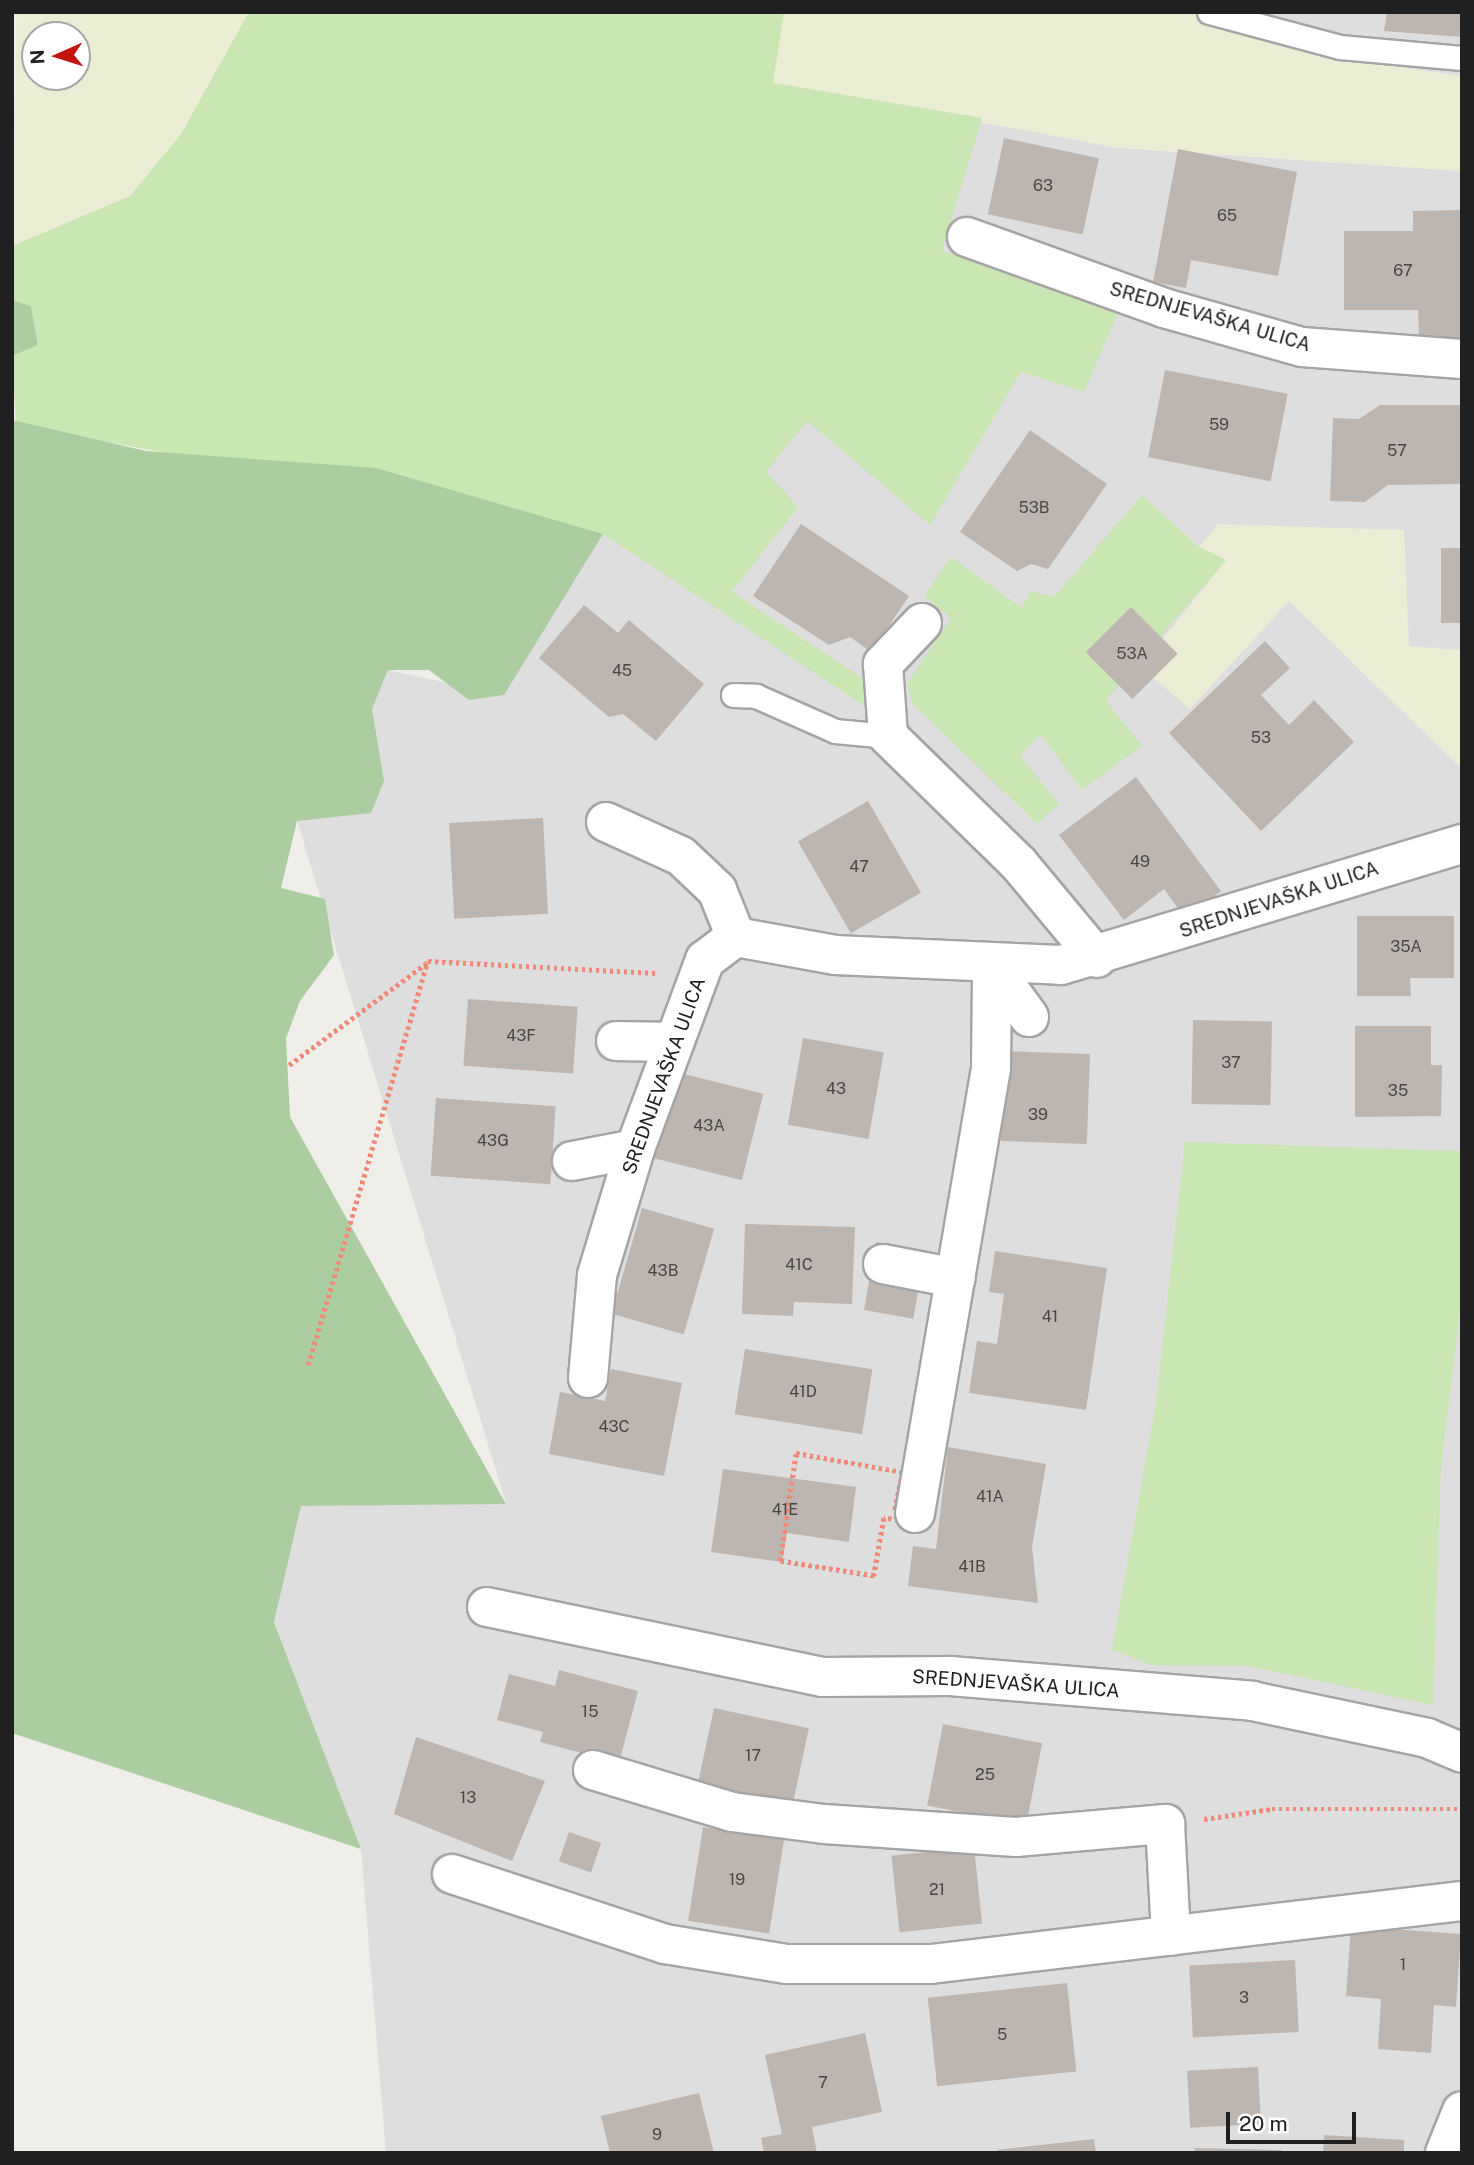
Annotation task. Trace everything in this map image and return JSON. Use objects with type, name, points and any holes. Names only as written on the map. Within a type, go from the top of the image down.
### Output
[{"type":"street","name":"SREDNJEVAŠKA ULICA","points":[[967,237],[1164,308],[1302,347],[1462,359]]},
{"type":"street","points":[[922,623],[883,664],[888,736],[1019,864],[1097,958]]},
{"type":"street","points":[[606,822],[681,856],[717,890],[736,937]]},
{"type":"street","name":"SREDNJEVAŠKA ULICA","points":[[588,1378],[606,1278],[635,1149],[705,960],[736,937],[835,955],[992,966],[1097,958],[1462,844]]},
{"type":"street","points":[[992,966],[1029,1017]]},
{"type":"street","points":[[915,1513],[991,1069],[992,966]]},
{"type":"street","points":[[616,1041],[674,1042]]},
{"type":"street","points":[[572,1161],[635,1149]]},
{"type":"street","points":[[883,1264],[956,1278]]},
{"type":"street","name":"SREDNJEVAŠKA ULICA","points":[[487,1607],[822,1678],[951,1676],[1252,1701],[1427,1738],[1462,1753]]},
{"type":"street","points":[[593,1770],[732,1812],[824,1824],[1016,1837],[1165,1824],[1171,1936]]},
{"type":"street","points":[[452,1874],[665,1944],[786,1964],[932,1964],[1462,1901]]},
{"type":"lane","points":[[1209,12],[1340,47],[1462,58]]},
{"type":"lane","points":[[733,695],[756,696],[835,731],[888,736]]},
{"type":"path","points":[[289,1065],[428,961],[652,975],[705,960]]},
{"type":"path","points":[[308,1365],[428,961]]},
{"type":"path","points":[[796,1453],[903,1472],[895,1510],[915,1513],[926,1525],[884,1518],[874,1576],[780,1561],[796,1453]]},
{"type":"path","points":[[1165,1824],[1272,1809],[1462,1809]]},
{"type":"shaded area","points":[[832,12],[1462,12],[1462,2153],[386,2153],[361,1849],[274,1621],[301,1506],[506,1503],[297,821],[388,670],[504,695]]},
{"type":"green space","points":[[17,12],[249,12],[181,134],[130,196],[12,246]]},
{"type":"green space","points":[[249,12],[784,12],[773,83],[982,118],[942,251],[1121,306],[1084,392],[1021,372],[930,525],[807,421],[766,472],[798,507],[732,592],[882,691],[863,705],[603,534],[16,425],[12,356],[38,345],[31,306],[12,300],[12,246],[130,196],[181,134]]},
{"type":"green space","points":[[784,12],[1191,12],[1335,58],[1462,76],[1462,171],[1118,148],[772,83]]},
{"type":"green space","points":[[12,300],[31,306],[38,345],[12,356]]},
{"type":"green space","points":[[12,420],[146,451],[376,468],[603,534],[504,695],[469,700],[429,670],[388,670],[372,709],[384,781],[371,813],[297,821],[281,888],[325,899],[334,955],[300,1001],[286,1038],[290,1117],[506,1504],[301,1506],[274,1622],[361,1849],[12,1733]]},
{"type":"green space","points":[[1142,495],[1199,547],[1226,560],[1106,700],[1142,746],[1082,790],[1041,735],[1020,755],[1059,804],[1037,824],[912,703],[907,683],[951,618],[924,596],[951,557],[1022,608],[1030,591],[1054,597]]},
{"type":"green space","points":[[1218,524],[1404,530],[1409,646],[1462,650],[1462,769],[1289,601],[1190,709],[1140,667],[1226,560],[1199,547]]},
{"type":"green space","points":[[1185,1142],[1462,1151],[1462,1295],[1441,1467],[1433,1705],[1247,1666],[1150,1665],[1112,1649],[1156,1403]]},
{"type":"building","points":[[1387,12],[1462,12],[1462,37],[1384,31]]},
{"type":"building","points":[[1004,138],[1099,158],[1083,234],[988,214]]},
{"type":"building","points":[[1178,149],[1297,172],[1278,276],[1191,260],[1186,288],[1153,282]]},
{"type":"building","points":[[1462,210],[1462,340],[1419,340],[1418,310],[1344,310],[1344,231],[1413,231],[1413,211]]},
{"type":"building","points":[[1165,370],[1288,394],[1271,481],[1148,457]]},
{"type":"building","points":[[1380,405],[1462,405],[1462,484],[1388,485],[1365,502],[1330,501],[1333,418],[1359,419]]},
{"type":"building","points":[[1030,430],[1107,484],[1048,569],[1031,564],[1017,571],[960,532]]},
{"type":"building","points":[[801,524],[909,596],[871,652],[850,637],[829,645],[753,596]]},
{"type":"building","points":[[1441,548],[1462,548],[1462,623],[1441,623]]},
{"type":"building","points":[[584,605],[618,633],[629,620],[704,684],[656,741],[623,714],[609,717],[539,658]]},
{"type":"building","points":[[1131,607],[1178,654],[1132,699],[1086,652]]},
{"type":"building","points":[[1265,641],[1290,668],[1261,695],[1289,725],[1314,700],[1354,742],[1261,831],[1169,733]]},
{"type":"building","points":[[1136,777],[1221,891],[1185,918],[1164,889],[1124,920],[1059,835]]},
{"type":"building","points":[[868,801],[921,893],[851,933],[798,841]]},
{"type":"building","points":[[543,818],[548,914],[454,919],[449,823]]},
{"type":"building","points":[[1357,916],[1454,916],[1454,978],[1410,978],[1411,996],[1357,996]]},
{"type":"building","points":[[468,999],[578,1007],[573,1074],[463,1066]]},
{"type":"building","points":[[1193,1020],[1272,1021],[1271,1105],[1192,1104]]},
{"type":"building","points":[[1355,1026],[1431,1026],[1431,1065],[1442,1065],[1441,1116],[1355,1117]]},
{"type":"building","points":[[803,1038],[884,1052],[868,1139],[788,1125]]},
{"type":"building","points":[[1004,1051],[1090,1054],[1087,1144],[1001,1141]]},
{"type":"building","points":[[676,1072],[763,1094],[742,1180],[654,1158]]},
{"type":"building","points":[[436,1098],[556,1106],[550,1184],[431,1176]]},
{"type":"building","points":[[642,1208],[714,1229],[684,1334],[612,1314]]},
{"type":"building","points":[[745,1224],[855,1227],[852,1304],[794,1302],[793,1316],[742,1314]]},
{"type":"building","points":[[876,1242],[925,1251],[913,1319],[864,1310]]},
{"type":"building","points":[[995,1251],[1107,1268],[1086,1410],[969,1393],[977,1341],[997,1344],[1004,1294],[989,1292]]},
{"type":"building","points":[[745,1349],[872,1369],[862,1434],[735,1414]]},
{"type":"building","points":[[611,1369],[682,1383],[664,1476],[549,1454],[560,1392],[605,1401]]},
{"type":"building","points":[[948,1447],[1046,1464],[1032,1547],[1038,1603],[908,1586],[913,1546],[936,1549]]},
{"type":"building","points":[[723,1469],[856,1487],[849,1542],[787,1533],[782,1562],[711,1552]]},
{"type":"building","points":[[559,1670],[638,1691],[619,1763],[540,1742],[543,1732],[497,1720],[509,1674],[555,1686]]},
{"type":"building","points":[[714,1708],[809,1728],[793,1804],[698,1784]]},
{"type":"building","points":[[943,1724],[1042,1743],[1026,1825],[927,1805]]},
{"type":"building","points":[[416,1737],[545,1781],[512,1861],[394,1814]]},
{"type":"building","points":[[703,1827],[784,1840],[769,1934],[688,1921]]},
{"type":"building","points":[[569,1832],[601,1843],[591,1872],[559,1861]]},
{"type":"building","points":[[974,1847],[982,1924],[900,1932],[891,1856]]},
{"type":"building","points":[[1351,1926],[1461,1934],[1456,2007],[1434,2005],[1431,2053],[1378,2049],[1381,1999],[1346,1996]]},
{"type":"building","points":[[1295,1960],[1299,2032],[1193,2037],[1189,1966]]},
{"type":"building","points":[[1067,1983],[1076,2072],[937,2086],[928,1998]]},
{"type":"building","points":[[865,2033],[882,2112],[812,2127],[817,2153],[764,2153],[761,2138],[782,2134],[765,2055]]},
{"type":"building","points":[[1258,2067],[1261,2124],[1190,2128],[1187,2071]]},
{"type":"building","points":[[699,2093],[714,2153],[610,2153],[601,2116]]},
{"type":"building","points":[[1324,2135],[1404,2140],[1404,2153],[1323,2153]]},
{"type":"building","points":[[1094,2139],[1096,2153],[997,2153],[997,2150]]},
{"type":"building","points":[[1195,2148],[1282,2150],[1282,2153],[1194,2153]]}]
